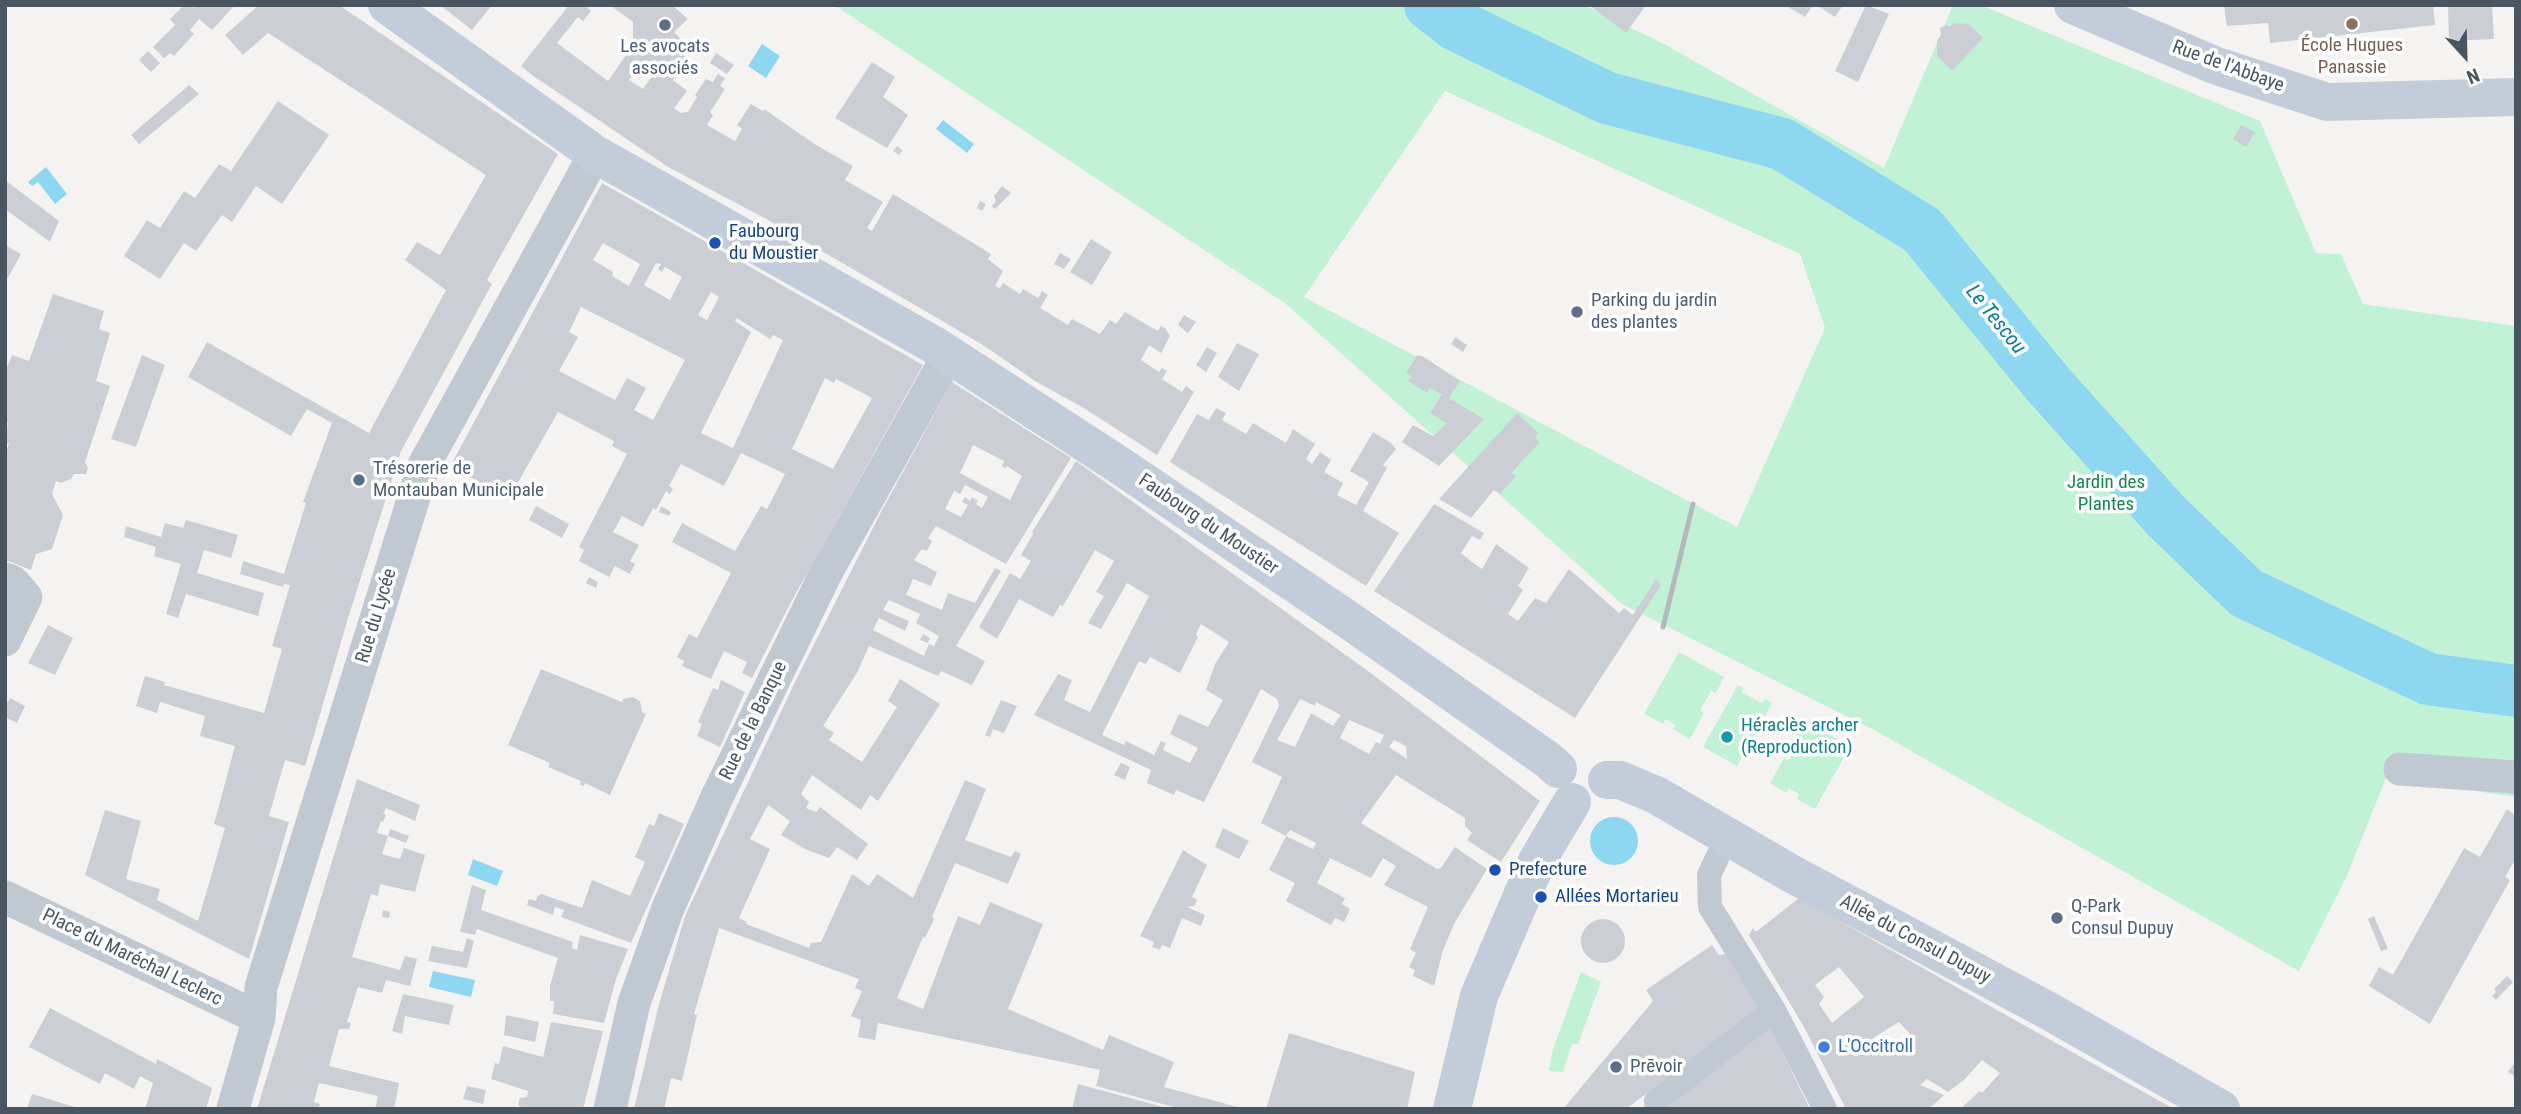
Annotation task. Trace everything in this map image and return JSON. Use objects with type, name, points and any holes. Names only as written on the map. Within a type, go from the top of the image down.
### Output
[{"type":"main road","name":"Faubourg du Moustier","points":[[387,5],[595,154],[949,354],[1116,463],[1338,613],[1548,760],[1565,786]]},
{"type":"main road","name":"Rue de l'Abbaye","points":[[2089,8],[2214,65],[2327,102],[2516,97]]},
{"type":"main road","name":"Allée du Consul Dupuy","points":[[1565,786],[1570,756],[1587,754],[1601,763],[1606,771],[1606,780],[1619,780],[1656,795],[1727,837],[2047,1010],[2221,1109]]},
{"type":"main road","points":[[1452,1109],[1479,996],[1537,861],[1565,786]]},
{"type":"street","name":"Rue du Lycée","points":[[233,1109],[259,1018],[261,987],[424,466],[595,154]]},
{"type":"street","name":"Rue de la Banque","points":[[610,1109],[634,1003],[668,908],[717,797],[826,573],[949,354]]},
{"type":"street","points":[[5,640],[26,597],[9,581]]},
{"type":"street","points":[[2400,769],[2516,776]]},
{"type":"street","points":[[1727,837],[1709,875],[1710,907],[1774,1010],[1825,1109]]},
{"type":"street","name":"Place du Maréchal Leclerc","points":[[5,897],[259,1018]]},
{"type":"street","points":[[1657,1109],[1656,1101],[1774,1010]]},
{"type":"green space","name":"Jardin des Plantes","points":[[834,5],[1584,5],[1666,45],[1884,168],[1953,5],[1981,5],[2260,121],[2316,253],[2341,254],[2363,304],[2516,326],[2516,797],[2386,778],[2346,878],[2299,971],[1874,730],[1622,604],[1286,304]],"holes":[[[1445,91],[1800,254],[1825,328],[1737,527],[1304,297]]]},
{"type":"green space","points":[[1679,652],[1724,677],[1716,693],[1711,691],[1700,710],[1704,713],[1690,739],[1673,729],[1675,725],[1666,719],[1663,724],[1644,714]]},
{"type":"green space","points":[[1738,685],[1744,688],[1742,692],[1762,703],[1765,699],[1772,703],[1737,766],[1703,747]]},
{"type":"green space","points":[[1803,721],[1850,746],[1815,809],[1797,799],[1799,794],[1789,788],[1786,793],[1770,783],[1784,758],[1789,760],[1800,741],[1795,738]]},
{"type":"green space","points":[[1581,972],[1601,982],[1578,1044],[1572,1044],[1563,1072],[1549,1071],[1552,1052]]},
{"type":"water","points":[[762,44],[780,56],[766,78],[748,66]]},
{"type":"water","points":[[943,120],[974,144],[967,153],[936,129]]},
{"type":"water","points":[[46,167],[67,194],[55,204],[38,182],[32,186],[28,182]]},
{"type":"water","points":[[1614,817],[1631,824],[1638,841],[1631,858],[1614,865],[1597,858],[1590,841],[1597,824]]},
{"type":"water","points":[[473,859],[503,871],[497,886],[468,875]]},
{"type":"water","points":[[433,971],[475,980],[471,997],[429,987]]},
{"type":"building","points":[[184,5],[193,8],[195,5],[235,5],[212,30],[199,19],[190,30],[194,34],[174,56],[170,53],[164,58],[153,47],[175,25],[170,19]]},
{"type":"building","points":[[259,5],[339,5],[558,154],[487,280],[492,284],[401,451],[305,766],[285,760],[269,816],[289,822],[249,959],[85,875],[105,810],[141,821],[126,879],[160,889],[157,900],[198,921],[225,828],[214,824],[235,746],[200,736],[205,716],[160,702],[157,713],[136,706],[145,676],[165,682],[164,685],[264,713],[282,649],[272,646],[290,585],[284,584],[283,587],[240,574],[243,561],[284,574],[306,503],[303,502],[332,423],[307,409],[291,436],[188,377],[207,342],[369,433],[446,290],[405,260],[417,242],[440,255],[486,175],[268,33],[243,55],[225,35]]},
{"type":"building","points":[[440,5],[492,5],[472,30]]},
{"type":"building","points":[[569,5],[585,5],[591,11],[583,21],[578,17],[557,43],[608,81],[633,45],[633,22],[610,5],[672,5],[688,19],[674,32],[687,46],[682,54],[687,57],[687,63],[673,80],[687,91],[674,108],[681,113],[688,112],[706,79],[713,82],[718,74],[725,78],[720,86],[725,89],[710,112],[713,115],[707,125],[735,141],[742,129],[737,125],[751,104],[763,111],[764,109],[816,145],[853,166],[845,180],[883,202],[867,228],[872,231],[893,194],[991,254],[988,259],[1003,271],[995,286],[1000,288],[1003,283],[1020,294],[1023,289],[1038,298],[1042,291],[1048,295],[1040,308],[1068,325],[1072,319],[1100,334],[1110,320],[1116,324],[1125,312],[1158,331],[1161,326],[1170,336],[1161,353],[1149,345],[1141,360],[1159,372],[1162,368],[1167,371],[1162,379],[1182,392],[1186,386],[1194,392],[1157,455],[939,319],[768,220],[668,167],[521,66]],"holes":[[[639,66],[653,75],[643,89],[629,80]]]},
{"type":"building","points":[[1589,5],[1646,5],[1626,33]]},
{"type":"building","points":[[1785,5],[1813,5],[1805,17]]},
{"type":"building","points":[[1816,5],[1843,5],[1835,17]]},
{"type":"building","points":[[1866,5],[1889,14],[1858,82],[1835,71]]},
{"type":"building","name":"École Hugues Panassie","points":[[2224,5],[2433,5],[2435,25],[2270,43],[2268,23],[2227,26]]},
{"type":"building","points":[[2448,5],[2492,5],[2494,39],[2449,41]]},
{"type":"building","points":[[1953,23],[1969,24],[1983,38],[1952,71],[1937,56],[1937,40],[1941,36],[1940,28],[1946,25],[1950,27]]},
{"type":"building","points":[[148,51],[160,63],[151,72],[139,60]]},
{"type":"building","points":[[716,53],[734,65],[727,74],[710,63]]},
{"type":"building","points":[[872,62],[895,77],[883,97],[908,115],[887,148],[835,118]]},
{"type":"building","points":[[189,85],[199,94],[139,144],[131,135]]},
{"type":"building","points":[[278,101],[329,135],[282,204],[256,186],[232,222],[222,215],[196,251],[184,243],[160,279],[124,256],[147,220],[160,228],[184,191],[195,198],[219,164],[231,171]]},
{"type":"building","points":[[2241,125],[2255,132],[2246,147],[2233,139]]},
{"type":"building","points":[[897,146],[903,150],[899,155],[893,151]]},
{"type":"building","points":[[5,180],[59,221],[50,242],[5,209]]},
{"type":"building","points":[[602,183],[923,365],[790,604],[752,678],[742,673],[747,662],[724,651],[711,679],[682,666],[684,661],[677,657],[689,634],[697,638],[731,573],[672,542],[682,523],[735,551],[761,506],[767,509],[785,474],[741,453],[724,486],[681,464],[669,486],[673,489],[670,494],[666,491],[643,527],[622,516],[613,532],[639,545],[630,561],[635,564],[630,574],[615,566],[609,577],[579,561],[584,550],[579,547],[627,454],[612,446],[614,441],[558,412],[508,500],[451,465]],"holes":[[[603,243],[640,264],[629,286],[593,260]],[[656,263],[661,264],[658,269],[662,272],[665,267],[682,277],[670,300],[644,285]],[[711,292],[719,297],[707,320],[698,315]],[[581,307],[685,360],[653,420],[634,410],[646,388],[627,378],[615,400],[559,371],[578,337],[569,332]],[[737,318],[770,339],[773,335],[783,340],[733,448],[701,433],[751,332],[735,321]],[[825,378],[834,383],[836,379],[872,398],[833,469],[792,449]]]},
{"type":"building","points":[[1002,186],[1011,193],[995,209],[992,206],[996,201],[994,196]]},
{"type":"building","points":[[980,201],[986,204],[982,211],[977,208]]},
{"type":"building","points":[[1091,239],[1112,252],[1092,285],[1070,272]]},
{"type":"building","points":[[5,245],[21,254],[5,283]]},
{"type":"building","points":[[1060,253],[1071,259],[1064,269],[1054,264]]},
{"type":"building","points":[[53,294],[104,311],[99,329],[110,333],[96,381],[110,386],[85,462],[88,468],[86,474],[74,474],[71,479],[61,483],[56,481],[52,494],[63,515],[52,549],[36,554],[31,570],[5,560],[5,455],[9,444],[5,443],[8,423],[5,422],[5,373],[12,355],[29,361]]},
{"type":"building","points":[[1184,315],[1196,322],[1188,333],[1178,325]]},
{"type":"building","points":[[1455,337],[1467,345],[1463,352],[1451,344]]},
{"type":"building","points":[[1237,343],[1259,354],[1239,391],[1218,377]]},
{"type":"building","points":[[1207,347],[1217,353],[1206,372],[1196,365]]},
{"type":"building","points":[[142,355],[165,365],[136,447],[111,439]]},
{"type":"building","points":[[1417,355],[1460,381],[1449,398],[1484,419],[1439,466],[1402,442],[1413,425],[1433,436],[1446,423],[1430,413],[1442,394],[1430,388],[1427,393],[1408,381],[1412,376],[1406,373]]},
{"type":"building","points":[[952,382],[1071,458],[1006,564],[936,526],[928,538],[932,541],[927,551],[922,549],[914,560],[937,572],[931,586],[913,579],[906,595],[942,610],[948,593],[975,603],[995,568],[1001,571],[956,646],[985,661],[972,685],[941,671],[938,676],[869,646],[858,671],[823,726],[834,733],[829,740],[862,762],[897,707],[888,701],[900,679],[940,704],[878,801],[870,795],[861,810],[812,775],[801,794],[809,802],[806,808],[816,812],[820,807],[868,844],[857,860],[837,847],[829,858],[805,849],[781,835],[790,821],[768,805],[750,839],[770,849],[739,918],[747,922],[746,924],[809,948],[811,943],[821,942],[852,874],[869,886],[877,874],[913,898],[965,780],[986,789],[965,840],[1011,857],[1015,851],[1021,854],[1008,884],[955,863],[932,917],[934,919],[925,938],[923,937],[897,998],[923,1009],[958,916],[980,925],[990,902],[1043,924],[1008,1009],[1103,1050],[1109,1035],[1174,1062],[1164,1087],[1245,1109],[1181,1109],[1096,1086],[1100,1070],[878,1023],[875,1040],[858,1037],[861,1020],[851,1016],[862,991],[855,988],[859,979],[719,928],[694,1014],[697,1015],[682,1081],[671,1078],[664,1109],[634,1109],[658,1008],[685,916],[795,682],[881,512]],"holes":[[[973,445],[1004,461],[1002,466],[1007,466],[1022,476],[1010,500],[960,473]],[[965,485],[988,497],[982,508],[972,497],[970,501],[965,497],[962,502],[968,505],[961,517],[945,509],[954,491],[960,494]],[[889,600],[920,614],[916,623],[939,636],[934,646],[929,644],[924,656],[873,630],[879,618],[905,631],[909,621],[883,610]]]},
{"type":"building","points":[[1216,408],[1226,413],[1222,420],[1246,434],[1253,423],[1286,443],[1293,429],[1315,444],[1306,459],[1312,464],[1320,452],[1331,460],[1324,472],[1343,483],[1337,495],[1356,505],[1369,482],[1350,471],[1373,432],[1391,443],[1396,449],[1383,465],[1387,468],[1363,511],[1399,533],[1366,586],[1170,462],[1197,414],[1209,420]]},
{"type":"building","points":[[1517,413],[1538,433],[1535,438],[1540,442],[1511,473],[1516,476],[1500,494],[1494,490],[1471,518],[1439,499]]},
{"type":"building","points":[[1076,461],[1368,671],[1540,801],[1501,862],[1467,840],[1472,833],[1465,826],[1465,818],[1396,775],[1361,823],[1437,869],[1441,868],[1455,847],[1487,869],[1454,924],[1443,950],[1434,986],[1413,976],[1415,970],[1409,967],[1416,953],[1410,949],[1428,907],[1384,885],[1396,866],[1383,858],[1371,878],[1330,858],[1317,883],[1345,898],[1342,904],[1350,909],[1344,922],[1335,918],[1331,925],[1286,901],[1295,883],[1269,870],[1286,836],[1261,823],[1282,777],[1252,762],[1279,706],[1277,699],[1261,689],[1204,802],[1176,790],[1174,795],[1147,783],[1151,770],[1034,715],[1058,674],[1072,680],[1064,700],[1090,712],[1149,596],[1127,583],[1101,629],[1088,623],[1104,596],[1096,592],[1114,561],[1095,550],[1063,606],[1060,605],[1053,617],[1019,599],[997,639],[979,627],[1010,573],[1020,579],[1031,561],[1021,555],[1032,532]],"holes":[[[1201,624],[1229,642],[1215,664],[1206,690],[1223,700],[1208,727],[1179,714],[1170,734],[1198,748],[1190,763],[1163,750],[1166,743],[1161,741],[1154,755],[1126,741],[1124,745],[1102,735],[1139,661],[1146,664],[1150,657],[1180,673],[1198,637],[1196,634]],[[1300,699],[1315,706],[1316,702],[1341,715],[1333,726],[1311,713],[1295,747],[1277,740]],[[1349,720],[1384,735],[1380,744],[1376,742],[1369,754],[1340,738]],[[1394,740],[1406,746],[1407,759],[1389,747]],[[1290,830],[1316,843],[1313,849],[1286,836]]]},
{"type":"building","points":[[1434,504],[1484,533],[1480,540],[1472,536],[1461,553],[1482,569],[1496,544],[1529,568],[1518,586],[1523,590],[1508,614],[1518,621],[1535,598],[1546,603],[1569,569],[1619,613],[1624,608],[1633,615],[1656,579],[1661,585],[1575,718],[1374,591]]},
{"type":"building","points":[[536,506],[569,524],[562,538],[529,520]]},
{"type":"building","points":[[661,506],[671,512],[669,516],[659,512]]},
{"type":"building","points":[[186,520],[238,535],[231,558],[204,550],[197,573],[264,593],[258,616],[186,594],[178,618],[166,614],[181,564],[154,556],[156,547],[124,537],[126,526],[161,537],[165,523],[183,528]]},
{"type":"building","points":[[589,577],[598,582],[596,588],[586,583]]},
{"type":"building","points":[[48,625],[73,638],[55,675],[28,663]]},
{"type":"building","points":[[923,634],[930,638],[928,643],[920,640]]},
{"type":"building","points":[[541,669],[622,702],[623,699],[633,697],[640,701],[642,712],[646,714],[610,795],[585,783],[584,786],[580,785],[581,781],[548,767],[550,763],[508,745]]},
{"type":"building","points":[[721,680],[745,692],[720,747],[697,736],[702,724],[698,722],[713,688],[718,690]]},
{"type":"building","points":[[10,698],[25,706],[17,723],[5,717],[5,707]]},
{"type":"building","points":[[1001,700],[1017,706],[1004,733],[993,729],[990,737],[985,735]]},
{"type":"building","points":[[1121,763],[1130,767],[1125,780],[1114,775]]},
{"type":"building","points":[[357,779],[420,805],[415,821],[386,808],[383,814],[386,815],[377,833],[388,836],[382,854],[400,859],[404,848],[425,855],[415,892],[380,884],[378,896],[371,894],[352,957],[400,970],[405,956],[417,959],[410,986],[386,980],[382,993],[358,987],[347,1022],[351,1023],[349,1029],[339,1029],[329,1066],[399,1083],[394,1109],[375,1109],[378,1096],[319,1083],[314,1102],[320,1104],[318,1109],[257,1109]]},
{"type":"building","points":[[2507,809],[2516,816],[2516,858],[2505,877],[2510,880],[2430,1024],[2369,986],[2379,967],[2393,975],[2464,848],[2480,857]]},
{"type":"building","points":[[659,813],[684,824],[631,943],[561,917],[564,910],[555,907],[553,915],[527,905],[529,899],[536,901],[541,894],[582,908],[592,880],[630,896],[645,862],[635,857],[649,824],[654,826]]},
{"type":"building","points":[[1223,828],[1249,841],[1239,859],[1215,847]]},
{"type":"building","points":[[390,829],[409,836],[406,843],[388,836]]},
{"type":"building","points":[[1183,850],[1207,865],[1192,897],[1197,900],[1194,906],[1187,907],[1205,915],[1201,926],[1182,918],[1170,948],[1162,945],[1160,950],[1152,947],[1154,942],[1140,936]]},
{"type":"building","points":[[472,885],[486,890],[481,910],[573,942],[572,948],[577,950],[580,935],[628,949],[616,979],[604,1023],[553,1014],[554,1001],[550,1001],[550,986],[558,958],[477,929],[475,935],[460,932]]},
{"type":"building","points":[[1799,898],[2174,1109],[1960,1109],[1980,1091],[1982,1093],[2000,1073],[1982,1060],[1964,1080],[1948,1092],[1927,1079],[1920,1085],[1944,1095],[1929,1109],[1846,1109],[1804,1027],[1749,935],[1753,928],[1756,932]],"holes":[[[1839,967],[1864,997],[1832,1023],[1819,1004],[1824,997],[1815,985]],[[1899,1022],[1912,1036],[1884,1056],[1873,1038]]]},
{"type":"building","points":[[383,910],[390,912],[389,918],[382,917]]},
{"type":"building","points":[[2374,916],[2388,949],[2381,951],[2368,919]]},
{"type":"building","points":[[1603,919],[1618,926],[1625,941],[1618,956],[1603,963],[1588,956],[1581,941],[1588,926]]},
{"type":"building","points":[[467,938],[474,941],[467,968],[428,961],[432,946],[463,952]]},
{"type":"building","points":[[1712,945],[1719,955],[1727,954],[1759,1008],[1626,1109],[1563,1109],[1653,1001],[1646,990]]},
{"type":"building","points":[[2507,976],[2513,982],[2496,1000],[2492,996],[2496,992],[2494,989]]},
{"type":"building","points":[[403,994],[454,1005],[449,1025],[405,1016],[402,1034],[392,1031]]},
{"type":"building","points":[[50,1008],[156,1064],[157,1059],[212,1088],[206,1109],[145,1109],[153,1083],[140,1076],[134,1089],[105,1073],[100,1084],[29,1047]]},
{"type":"building","points":[[506,1015],[539,1022],[535,1042],[504,1035]]},
{"type":"building","points":[[551,1022],[603,1031],[583,1109],[524,1109],[518,1105],[520,1098],[527,1097],[528,1091],[491,1079],[495,1063],[499,1064],[503,1046],[543,1057]]},
{"type":"building","points":[[1769,1025],[1810,1109],[1668,1109],[1666,1101]]},
{"type":"building","points":[[1289,1033],[1415,1072],[1407,1109],[1266,1109]]},
{"type":"building","points":[[2516,1065],[2516,1077],[2508,1072]]},
{"type":"building","points":[[1078,1084],[1167,1108],[1167,1109],[1072,1109]]},
{"type":"building","points":[[467,1086],[486,1090],[483,1104],[463,1099]]},
{"type":"building","points":[[32,1094],[78,1108],[78,1109],[27,1109]]},
{"type":"waterway","name":"Le Tescou","points":[[1430,5],[1456,25],[1607,98],[1782,144],[1922,230],[2047,383],[2166,516],[2246,593],[2428,679],[2516,691]]},
{"type":"railway","points":[[1663,627],[1693,504]]},
{"type":"place","name":"École Hugues Panassie","points":[[2352,24]]},
{"type":"place","name":"Les avocats associés","points":[[665,25]]},
{"type":"place","name":"Faubourg du Moustier","points":[[715,243]]},
{"type":"place","name":"Parking du jardin des plantes","points":[[1577,312]]},
{"type":"place","name":"Trésorerie de Montauban Municipale","points":[[359,480]]},
{"type":"place","name":"Héraclès archer (Reproduction)","points":[[1727,737]]},
{"type":"place","name":"Prefecture","points":[[1495,870]]},
{"type":"place","name":"Allées Mortarieu","points":[[1541,897]]},
{"type":"place","name":"Q-Park Consul Dupuy","points":[[2057,918]]},
{"type":"place","name":"L'Occitroll","points":[[1824,1047]]},
{"type":"place","name":"Prēvoir","points":[[1616,1067]]}]
